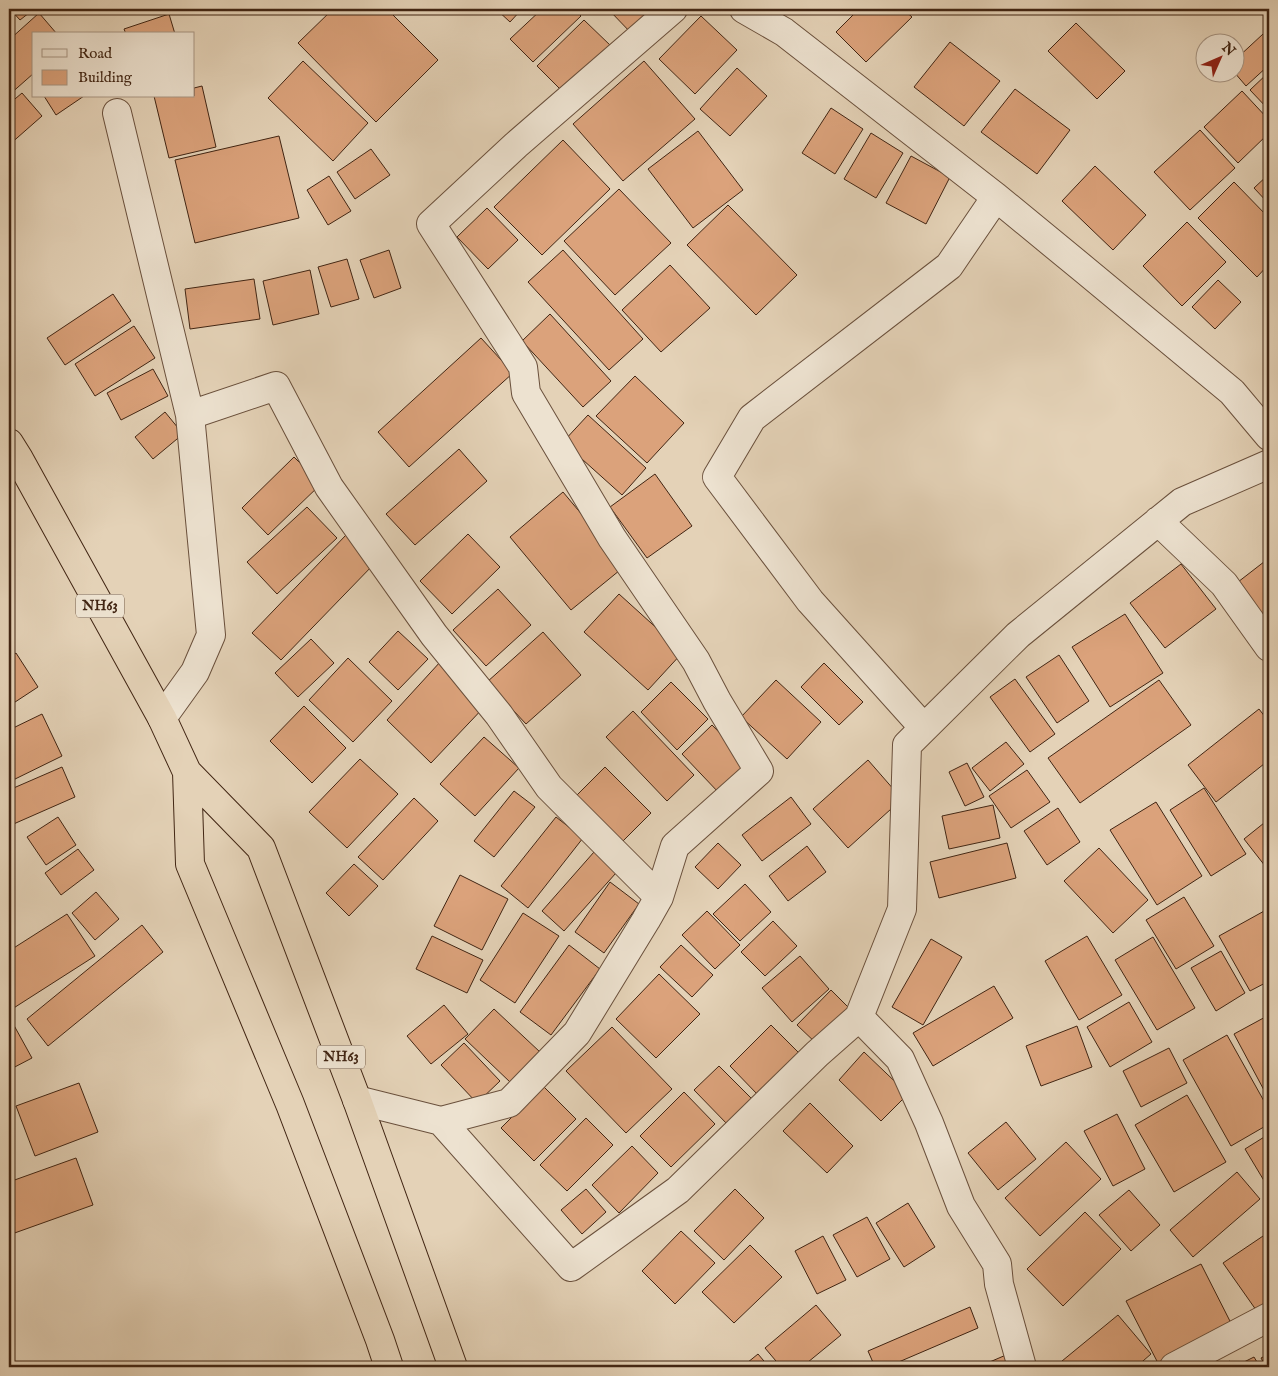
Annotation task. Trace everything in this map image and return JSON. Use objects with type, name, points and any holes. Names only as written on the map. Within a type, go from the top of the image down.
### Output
[{"type":"highway","name":"NH63","points":[[9,443],[162,718],[187,772],[261,848],[357,1100],[453,1367]]},
{"type":"highway","name":"NH63","points":[[187,772],[190,864],[290,1104],[389,1367]]},
{"type":"street","points":[[357,1100],[441,1121],[508,1102],[577,1033],[659,897],[675,846],[759,770],[717,701],[696,661],[607,530],[526,393],[523,367],[431,224],[516,144],[673,9]]},
{"type":"street","points":[[744,9],[784,32],[996,197],[1232,392],[1269,436]]},
{"type":"street","points":[[117,113],[190,415],[211,635],[195,672],[162,718]]},
{"type":"street","points":[[924,728],[810,601],[718,477],[752,418],[950,266],[996,197]]},
{"type":"street","points":[[190,415],[276,386],[329,487],[434,635],[498,714],[549,787],[659,897]]},
{"type":"street","points":[[441,1121],[571,1267],[678,1190],[818,1054],[859,1017],[902,909],[907,745],[1018,635],[1182,502],[1269,464]]},
{"type":"street","points":[[1158,521],[1224,584],[1269,647]]},
{"type":"street","points":[[859,1017],[900,1059],[929,1123],[962,1206],[997,1264],[999,1284],[1022,1367]]},
{"type":"street","points":[[1174,1367],[1269,1317]]},
{"type":"building","points":[[10,9],[34,9],[20,20]]},
{"type":"building","points":[[333,9],[387,9],[438,60],[376,122],[298,43]]},
{"type":"building","points":[[496,9],[522,9],[510,22]]},
{"type":"building","points":[[542,9],[574,9],[581,16],[533,62],[510,39]]},
{"type":"building","points":[[608,9],[661,9],[634,36]]},
{"type":"building","points":[[859,9],[903,9],[912,17],[866,62],[836,32]]},
{"type":"building","points":[[39,13],[55,32],[32,32],[32,75],[9,95],[9,40]]},
{"type":"building","points":[[169,14],[174,32],[125,32],[124,29]]},
{"type":"building","points":[[701,16],[737,50],[695,94],[659,59]]},
{"type":"building","points":[[584,20],[611,46],[564,93],[537,66]]},
{"type":"building","points":[[1076,23],[1125,71],[1097,99],[1048,51]]},
{"type":"building","points":[[1263,34],[1269,41],[1269,65],[1246,86],[1243,82],[1246,82],[1246,50]]},
{"type":"building","points":[[950,42],[1000,81],[964,126],[914,87]]},
{"type":"building","points":[[303,61],[368,123],[333,161],[268,98]]},
{"type":"building","points":[[644,61],[695,119],[623,181],[573,124]]},
{"type":"building","points":[[737,68],[767,96],[730,136],[700,109]]},
{"type":"building","points":[[1269,72],[1269,110],[1250,90]]},
{"type":"building","points":[[202,86],[216,147],[169,158],[154,98],[195,98],[195,88]]},
{"type":"building","points":[[1015,89],[1070,130],[1037,174],[981,132]]},
{"type":"building","points":[[1242,91],[1269,120],[1269,133],[1238,163],[1204,127]]},
{"type":"building","points":[[22,93],[42,116],[9,145],[9,104]]},
{"type":"building","points":[[45,98],[81,98],[56,115]]},
{"type":"building","points":[[831,108],[863,129],[835,174],[802,153]]},
{"type":"building","points":[[1200,130],[1235,168],[1190,210],[1154,172]]},
{"type":"building","points":[[698,131],[743,190],[693,228],[648,169]]},
{"type":"building","points":[[871,133],[903,153],[876,198],[844,179]]},
{"type":"building","points":[[279,136],[299,218],[195,243],[175,160]]},
{"type":"building","points":[[563,140],[610,189],[542,255],[494,207]]},
{"type":"building","points":[[371,149],[390,175],[355,199],[337,172]]},
{"type":"building","points":[[911,156],[950,177],[926,224],[886,203]]},
{"type":"building","points":[[1095,166],[1146,215],[1113,250],[1062,201]]},
{"type":"building","points":[[1269,174],[1269,204],[1254,188]]},
{"type":"building","points":[[329,176],[351,211],[328,225],[307,190]]},
{"type":"building","points":[[1234,182],[1269,218],[1269,264],[1257,277],[1198,218]]},
{"type":"building","points":[[619,189],[671,243],[615,295],[564,241]]},
{"type":"building","points":[[728,205],[797,275],[756,315],[687,245]]},
{"type":"building","points":[[487,208],[518,240],[488,269],[457,237]]},
{"type":"building","points":[[1187,222],[1226,262],[1182,306],[1143,266]]},
{"type":"building","points":[[389,250],[401,288],[374,298],[360,260]]},
{"type":"building","points":[[563,250],[643,339],[609,370],[528,282]]},
{"type":"building","points":[[347,259],[359,299],[331,307],[318,267]]},
{"type":"building","points":[[670,265],[710,308],[661,352],[622,310]]},
{"type":"building","points":[[310,270],[319,314],[273,325],[263,281]]},
{"type":"building","points":[[254,279],[260,319],[190,329],[185,289]]},
{"type":"building","points":[[1218,280],[1241,302],[1215,329],[1192,307]]},
{"type":"building","points":[[113,294],[131,321],[65,365],[47,338]]},
{"type":"building","points":[[550,314],[611,381],[583,407],[522,341]]},
{"type":"building","points":[[134,326],[155,358],[95,396],[75,364]]},
{"type":"building","points":[[481,338],[513,373],[409,467],[378,432]]},
{"type":"building","points":[[153,369],[168,396],[121,420],[107,393]]},
{"type":"building","points":[[635,376],[684,423],[647,463],[596,416]]},
{"type":"building","points":[[165,412],[183,434],[153,459],[135,437]]},
{"type":"building","points":[[588,415],[646,468],[622,495],[563,442]]},
{"type":"building","points":[[459,449],[487,481],[415,545],[386,514]]},
{"type":"building","points":[[294,457],[321,484],[268,535],[242,508]]},
{"type":"building","points":[[655,474],[692,526],[647,558],[610,507]]},
{"type":"building","points":[[563,492],[625,566],[571,610],[510,537]]},
{"type":"building","points":[[307,507],[337,538],[277,594],[247,562]]},
{"type":"building","points":[[468,534],[500,567],[452,614],[420,581]]},
{"type":"building","points":[[346,535],[375,563],[281,660],[252,633]]},
{"type":"building","points":[[1269,558],[1269,623],[1238,582]]},
{"type":"building","points":[[1181,564],[1216,609],[1165,648],[1130,603]]},
{"type":"building","points":[[498,589],[531,625],[486,666],[453,630]]},
{"type":"building","points":[[619,594],[683,652],[648,690],[584,632]]},
{"type":"building","points":[[1125,614],[1163,673],[1110,707],[1072,647]]},
{"type":"building","points":[[398,631],[428,659],[398,690],[369,662]]},
{"type":"building","points":[[543,632],[581,675],[526,724],[487,682]]},
{"type":"building","points":[[311,639],[334,663],[298,697],[275,673]]},
{"type":"building","points":[[16,653],[38,687],[9,706],[9,658]]},
{"type":"building","points":[[1059,655],[1089,701],[1057,723],[1026,677]]},
{"type":"building","points":[[348,658],[392,701],[353,742],[309,700]]},
{"type":"building","points":[[441,661],[487,704],[431,763],[387,720]]},
{"type":"building","points":[[824,663],[863,702],[839,725],[801,687]]},
{"type":"building","points":[[1015,679],[1055,734],[1030,752],[990,697]]},
{"type":"building","points":[[776,680],[821,722],[787,759],[741,717]]},
{"type":"building","points":[[1159,680],[1191,725],[1080,803],[1048,758]]},
{"type":"building","points":[[671,682],[708,719],[677,750],[641,712]]},
{"type":"building","points":[[304,706],[346,748],[312,783],[270,741]]},
{"type":"building","points":[[1259,709],[1269,722],[1269,760],[1216,802],[1188,765]]},
{"type":"building","points":[[633,711],[694,775],[667,801],[606,737]]},
{"type":"building","points":[[42,714],[62,756],[9,782],[9,730]]},
{"type":"building","points":[[712,725],[751,765],[720,794],[682,754]]},
{"type":"building","points":[[484,737],[519,768],[475,816],[440,784]]},
{"type":"building","points":[[1006,742],[1024,764],[990,791],[972,768]]},
{"type":"building","points":[[360,759],[398,794],[347,848],[309,812]]},
{"type":"building","points":[[868,760],[902,799],[848,848],[813,809]]},
{"type":"building","points":[[967,763],[984,797],[965,806],[949,772]]},
{"type":"building","points":[[62,767],[75,797],[9,826],[9,790]]},
{"type":"building","points":[[605,767],[651,813],[615,849],[569,803]]},
{"type":"building","points":[[1027,770],[1050,802],[1011,828],[989,796]]},
{"type":"building","points":[[1204,788],[1246,854],[1211,876],[1170,810]]},
{"type":"building","points":[[514,791],[535,807],[494,857],[474,841]]},
{"type":"building","points":[[791,797],[811,824],[762,861],[742,835]]},
{"type":"building","points":[[414,798],[438,821],[383,880],[358,857]]},
{"type":"building","points":[[1156,802],[1202,876],[1157,905],[1110,830]]},
{"type":"building","points":[[993,805],[1000,838],[949,849],[942,816]]},
{"type":"building","points":[[1058,808],[1080,842],[1047,865],[1024,831]]},
{"type":"building","points":[[58,817],[76,845],[46,865],[27,837]]},
{"type":"building","points":[[556,817],[583,838],[528,908],[501,886]]},
{"type":"building","points":[[1269,819],[1269,871],[1244,839]]},
{"type":"building","points":[[718,843],[741,865],[718,889],[695,867]]},
{"type":"building","points":[[1007,843],[1016,878],[939,898],[930,862]]},
{"type":"building","points":[[807,846],[826,872],[788,901],[769,876]]},
{"type":"building","points":[[1099,848],[1148,900],[1113,933],[1064,881]]},
{"type":"building","points":[[78,849],[94,870],[61,895],[45,873]]},
{"type":"building","points":[[594,852],[616,873],[564,931],[542,911]]},
{"type":"building","points":[[354,864],[378,886],[349,916],[326,893]]},
{"type":"building","points":[[460,875],[508,899],[482,950],[434,926]]},
{"type":"building","points":[[610,882],[639,904],[604,953],[575,932]]},
{"type":"building","points":[[745,884],[771,912],[740,941],[713,914]]},
{"type":"building","points":[[96,892],[119,919],[95,940],[72,913]]},
{"type":"building","points":[[1184,897],[1214,946],[1176,969],[1146,920]]},
{"type":"building","points":[[1266,910],[1269,916],[1269,981],[1250,991],[1219,936]]},
{"type":"building","points":[[707,911],[740,945],[715,969],[682,935]]},
{"type":"building","points":[[523,913],[559,936],[515,1003],[480,980]]},
{"type":"building","points":[[67,914],[95,956],[9,1011],[9,951]]},
{"type":"building","points":[[773,921],[797,946],[765,976],[741,952]]},
{"type":"building","points":[[142,925],[163,952],[48,1046],[27,1019]]},
{"type":"building","points":[[432,936],[483,960],[467,993],[416,969]]},
{"type":"building","points":[[1087,936],[1122,995],[1079,1020],[1045,961]]},
{"type":"building","points":[[1153,937],[1195,1008],[1157,1030],[1115,960]]},
{"type":"building","points":[[931,939],[962,957],[923,1025],[892,1007]]},
{"type":"building","points":[[569,945],[600,969],[551,1035],[520,1012]]},
{"type":"building","points":[[681,945],[713,975],[692,997],[660,967]]},
{"type":"building","points":[[1221,951],[1245,993],[1216,1011],[1191,968]]},
{"type":"building","points":[[800,956],[829,989],[792,1022],[762,988]]},
{"type":"building","points":[[659,974],[700,1014],[656,1058],[616,1019]]},
{"type":"building","points":[[994,986],[1013,1018],[933,1066],[913,1033]]},
{"type":"building","points":[[831,990],[852,1011],[818,1045],[797,1025]]},
{"type":"building","points":[[1129,1002],[1152,1042],[1110,1067],[1087,1027]]},
{"type":"building","points":[[444,1005],[468,1034],[431,1064],[407,1036]]},
{"type":"building","points":[[494,1009],[540,1052],[511,1083],[465,1039]]},
{"type":"building","points":[[1269,1015],[1269,1090],[1265,1092],[1234,1034]]},
{"type":"building","points":[[11,1020],[32,1058],[9,1070],[9,1021]]},
{"type":"building","points":[[771,1025],[800,1054],[758,1095],[730,1066]]},
{"type":"building","points":[[1077,1026],[1092,1067],[1041,1086],[1026,1046]]},
{"type":"building","points":[[612,1027],[672,1089],[626,1133],[566,1071]]},
{"type":"building","points":[[1227,1035],[1269,1110],[1269,1124],[1231,1146],[1183,1060]]},
{"type":"building","points":[[464,1043],[500,1081],[477,1103],[441,1065]]},
{"type":"building","points":[[1169,1048],[1187,1083],[1141,1107],[1123,1071]]},
{"type":"building","points":[[864,1052],[908,1094],[881,1121],[839,1080]]},
{"type":"building","points":[[719,1066],[754,1101],[729,1126],[694,1090]]},
{"type":"building","points":[[79,1083],[98,1132],[35,1156],[16,1106]]},
{"type":"building","points":[[543,1086],[576,1119],[534,1161],[501,1128]]},
{"type":"building","points":[[684,1092],[715,1124],[671,1167],[640,1136]]},
{"type":"building","points":[[1187,1095],[1226,1162],[1174,1192],[1135,1125]]},
{"type":"building","points":[[810,1103],[853,1146],[827,1173],[783,1131]]},
{"type":"building","points":[[1117,1114],[1145,1169],[1113,1186],[1084,1131]]},
{"type":"building","points":[[586,1118],[613,1145],[567,1191],[540,1165]]},
{"type":"building","points":[[1006,1122],[1036,1159],[998,1190],[968,1153]]},
{"type":"building","points":[[1269,1134],[1269,1189],[1245,1149]]},
{"type":"building","points":[[1066,1142],[1101,1179],[1040,1236],[1005,1198]]},
{"type":"building","points":[[632,1146],[658,1173],[619,1213],[592,1185]]},
{"type":"building","points":[[76,1158],[93,1205],[9,1235],[9,1182]]},
{"type":"building","points":[[1237,1172],[1260,1199],[1193,1257],[1170,1230]]},
{"type":"building","points":[[586,1189],[606,1212],[582,1234],[561,1210]]},
{"type":"building","points":[[735,1189],[764,1218],[724,1260],[694,1231]]},
{"type":"building","points":[[1129,1190],[1160,1225],[1131,1251],[1099,1215]]},
{"type":"building","points":[[908,1203],[935,1247],[904,1267],[876,1223]]},
{"type":"building","points":[[1085,1212],[1121,1249],[1063,1306],[1027,1269]]},
{"type":"building","points":[[867,1217],[890,1259],[857,1277],[833,1235]]},
{"type":"building","points":[[681,1231],[715,1263],[675,1304],[642,1271]]},
{"type":"building","points":[[1269,1232],[1269,1311],[1261,1317],[1223,1263]]},
{"type":"building","points":[[823,1236],[846,1280],[817,1294],[795,1251]]},
{"type":"building","points":[[750,1245],[782,1277],[734,1323],[702,1292]]},
{"type":"building","points":[[1201,1264],[1235,1331],[1160,1367],[1126,1301]]},
{"type":"building","points":[[816,1305],[841,1335],[802,1367],[781,1367],[765,1348]]},
{"type":"building","points":[[970,1307],[978,1328],[887,1367],[875,1367],[868,1351]]},
{"type":"building","points":[[1118,1315],[1151,1354],[1136,1367],[1067,1367],[1062,1361]]},
{"type":"building","points":[[758,1354],[769,1367],[742,1367]]},
{"type":"building","points":[[1269,1354],[1269,1367],[1266,1367],[1261,1358]]},
{"type":"building","points":[[1006,1355],[1012,1367],[978,1367]]},
{"type":"building","points":[[1254,1357],[1260,1367],[1236,1366]]},
{"type":"building","points":[[1230,1361],[1233,1367],[1218,1367]]}]
